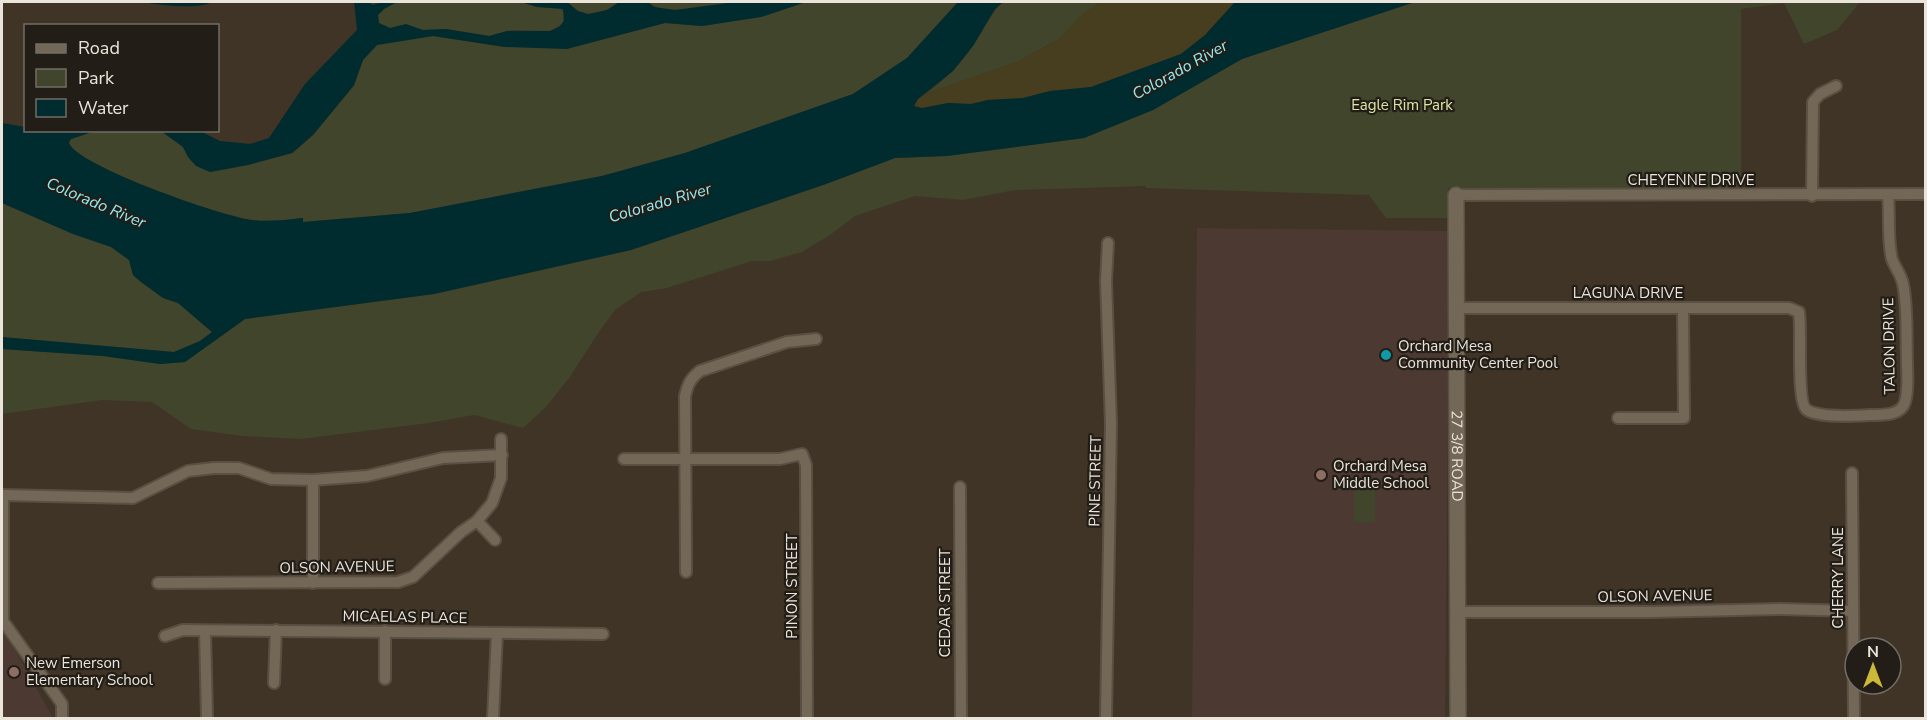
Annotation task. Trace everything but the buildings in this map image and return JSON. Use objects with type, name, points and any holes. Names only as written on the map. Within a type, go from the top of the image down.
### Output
[{"type":"street","points":[[1812,196],[1813,102],[1820,94],[1836,86]]},
{"type":"street","name":"CHEYENNE DRIVE","points":[[1456,195],[1926,194]]},
{"type":"street","name":"27 3/8 ROAD","points":[[1456,195],[1458,718]]},
{"type":"street","name":"TALON DRIVE","points":[[1799,312],[1801,326],[1800,395],[1803,406],[1820,414],[1851,416],[1884,415],[1901,409],[1905,403],[1907,387],[1906,316],[1903,285],[1893,260],[1889,237],[1888,195]]},
{"type":"street","name":"PINE STREET","points":[[1106,718],[1111,424],[1106,281],[1108,243]]},
{"type":"street","name":"LAGUNA DRIVE","points":[[1456,308],[1789,308],[1799,312]]},
{"type":"street","points":[[1618,418],[1684,418],[1683,308]]},
{"type":"street","points":[[686,572],[685,396],[687,384],[700,371],[788,342],[816,339]]},
{"type":"street","name":"OLSON AVENUE","points":[[158,583],[398,582],[412,577],[461,532],[477,521],[492,503],[501,478],[501,439]]},
{"type":"street","name":"PINON STREET","points":[[686,460],[780,459],[802,454],[806,465],[807,718]]},
{"type":"street","points":[[62,718],[62,704],[3,621],[2,495],[133,498],[188,471],[214,468],[239,468],[271,479],[313,480],[367,476],[443,458],[502,456]]},
{"type":"street","points":[[624,459],[686,460]]},
{"type":"street","name":"CHERRY LANE","points":[[1852,473],[1854,718]]},
{"type":"street","points":[[313,480],[313,583]]},
{"type":"street","name":"CEDAR STREET","points":[[960,487],[961,718]]},
{"type":"street","points":[[477,521],[495,540]]},
{"type":"street","name":"OLSON AVENUE","points":[[1457,612],[1853,610]]},
{"type":"street","name":"MICAELAS PLACE","points":[[165,636],[183,630],[603,634]]},
{"type":"street","points":[[274,683],[276,630]]},
{"type":"street","points":[[205,631],[207,718]]},
{"type":"street","points":[[385,631],[385,679]]},
{"type":"street","points":[[493,718],[497,633]]},
{"type":"shaded area","name":"Orchard Mesa Middle School","points":[[1197,228],[1450,231],[1445,718],[1192,718]]},
{"type":"shaded area","name":"New Emerson Elementary School","points":[[2,627],[53,718],[2,717]]},
{"type":"green space","points":[[397,2],[521,2],[537,7],[560,8],[565,13],[562,24],[550,31],[512,30],[489,36],[446,29],[423,30],[402,25],[390,28],[379,23],[378,15]]},
{"type":"green space","points":[[567,2],[619,2],[606,10],[589,14],[578,12]]},
{"type":"green space","points":[[648,2],[735,2],[677,10],[656,7]]},
{"type":"green space","points":[[806,2],[958,2],[907,58],[853,94],[685,153],[602,176],[410,213],[303,222],[302,218],[271,221],[236,217],[123,177],[78,153],[69,143],[71,139],[92,132],[162,132],[183,147],[188,157],[210,172],[293,153],[313,135],[354,86],[363,60],[377,45],[433,36],[505,47],[599,40],[665,23],[702,26],[761,17]]},
{"type":"green space","points":[[1003,2],[1101,2],[1082,15],[1059,39],[1017,62],[925,94],[964,58]]},
{"type":"green space","name":"Eagle Rim Park","points":[[1415,2],[1860,2],[1837,30],[1804,44],[1784,3],[1741,9],[1741,187],[1448,188],[1447,218],[1386,218],[1369,195],[1146,188],[1146,186],[1015,190],[963,200],[915,196],[855,216],[802,252],[770,261],[752,261],[667,288],[641,292],[615,310],[569,378],[546,407],[523,428],[474,415],[301,439],[242,436],[191,429],[152,402],[102,400],[2,414],[2,349],[103,356],[160,364],[185,362],[245,319],[434,294],[631,250],[826,184],[895,158],[947,156],[1084,138],[1153,110],[1242,59]]},
{"type":"green space","points":[[2,203],[73,234],[111,247],[129,260],[133,275],[141,282],[163,298],[178,303],[212,332],[200,341],[174,352],[2,337]]},
{"type":"green space","points":[[1354,482],[1375,482],[1375,522],[1354,522]]},
{"type":"sand","points":[[1101,2],[1235,2],[1205,35],[1181,54],[1091,87],[971,104],[948,103],[922,108],[914,106],[925,94],[1017,62],[1059,39],[1082,15]]},
{"type":"water","points":[[143,2],[212,2],[188,6]]},
{"type":"water","points":[[354,2],[368,2],[373,5],[382,2],[397,2],[378,15],[379,23],[390,28],[406,24],[423,30],[446,29],[489,36],[507,31],[550,31],[559,27],[564,21],[563,9],[537,7],[521,2],[567,2],[578,11],[588,14],[607,10],[619,2],[648,2],[654,7],[675,10],[735,2],[806,2],[761,17],[702,26],[665,23],[567,49],[505,47],[433,36],[377,45],[363,60],[354,85],[313,135],[292,153],[248,165],[210,172],[196,166],[183,147],[162,132],[202,132],[220,141],[250,144],[269,138],[305,84],[357,30]]},
{"type":"water","name":"Colorado River","points":[[958,2],[1003,2],[995,9],[973,46],[953,71],[918,99],[914,106],[922,108],[948,103],[971,104],[1091,87],[1181,54],[1205,35],[1235,2],[1415,2],[1242,59],[1153,110],[1084,138],[947,156],[895,158],[826,184],[631,250],[434,294],[245,319],[185,362],[160,364],[103,356],[2,349],[2,337],[174,352],[200,341],[212,332],[178,303],[163,298],[141,282],[133,275],[129,260],[111,247],[73,234],[2,203],[2,123],[24,127],[24,132],[92,132],[71,139],[69,143],[78,153],[123,177],[236,217],[265,221],[303,218],[303,222],[410,213],[602,176],[685,153],[853,94],[907,58]]},
{"type":"place","name":"Orchard Mesa Community Center Pool","points":[[1386,355]]},
{"type":"place","name":"Orchard Mesa Middle School","points":[[1321,475]]},
{"type":"place","name":"New Emerson Elementary School","points":[[14,672]]}]
